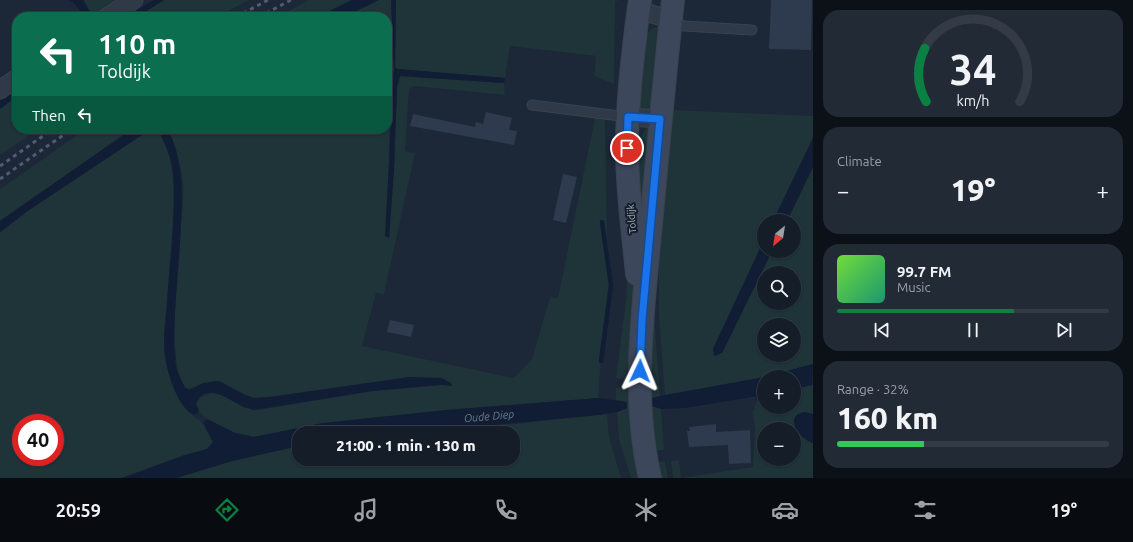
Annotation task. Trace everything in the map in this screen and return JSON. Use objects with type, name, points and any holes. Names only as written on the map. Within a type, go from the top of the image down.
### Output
[{"type":"street","points":[[115,12],[134,0]]},
{"type":"street","name":"Toldijk","points":[[642,320],[628,184],[628,117],[639,5],[672,10],[660,119],[642,320],[640,384],[641,422],[650,478]]},
{"type":"street","points":[[0,90],[12,82]]},
{"type":"street","points":[[628,117],[660,119]]},
{"type":"lane","points":[[672,10],[684,26],[752,30]]},
{"type":"lane","points":[[532,105],[628,117]]},
{"type":"green space","points":[[83,0],[129,0],[113,12],[91,12]]},
{"type":"green space","points":[[164,0],[249,0],[226,12],[145,12]]},
{"type":"green space","points":[[309,0],[352,0],[327,12],[287,12]]},
{"type":"green space","points":[[379,0],[391,0],[392,12],[354,12]]},
{"type":"green space","points":[[396,0],[621,0],[615,1],[614,84],[594,76],[596,56],[510,46],[505,78],[397,69],[395,67]]},
{"type":"green space","points":[[392,23],[394,68],[392,94]]},
{"type":"green space","points":[[660,26],[653,109],[645,111],[638,106],[644,36],[653,28]]},
{"type":"green space","points":[[400,76],[504,83],[505,95],[414,86],[409,89],[405,151],[415,153],[384,294],[376,293],[362,346],[514,378],[532,359],[550,297],[558,298],[595,118],[605,119],[607,237],[612,277],[601,356],[598,398],[447,410],[323,423],[308,426],[292,426],[292,429],[254,437],[235,433],[207,419],[197,409],[196,404],[200,398],[214,392],[222,394],[243,407],[254,410],[372,391],[452,385],[410,377],[254,398],[245,395],[219,381],[213,381],[188,389],[180,377],[176,355],[176,294],[183,203],[183,185],[178,156],[170,134],[389,134],[389,238],[394,168],[397,87]]},
{"type":"green space","points":[[12,100],[12,134],[32,134],[0,155],[0,109]]},
{"type":"green space","points":[[672,110],[813,116],[813,138],[776,214],[757,214],[757,255],[713,349],[722,353],[757,282],[757,310],[801,310],[801,266],[765,266],[769,258],[801,258],[801,214],[790,214],[813,167],[813,364],[790,370],[757,370],[757,378],[665,395],[659,316],[659,256]]},
{"type":"green space","points":[[648,126],[650,128],[645,244],[634,146]]},
{"type":"green space","points":[[79,134],[125,134],[0,221],[0,189]]},
{"type":"green space","points":[[143,134],[160,134],[171,160],[174,195],[173,235],[164,334],[165,357],[172,384],[181,403],[189,412],[206,426],[212,436],[213,442],[207,449],[185,455],[122,478],[0,478],[0,233],[26,212]]},
{"type":"green space","points":[[627,277],[634,283],[630,379],[616,378],[626,300]]},
{"type":"green space","points":[[653,301],[660,396],[650,399],[651,406],[661,409],[664,450],[655,451],[648,421]]},
{"type":"green space","points":[[813,385],[813,414],[801,413],[801,388]]},
{"type":"green space","points":[[616,388],[630,389],[643,478],[631,478],[619,439],[617,412],[627,408],[627,402],[616,400]]},
{"type":"green space","points":[[757,401],[757,414],[800,414],[795,422],[757,422],[757,466],[801,466],[801,436],[813,443],[813,478],[681,478],[753,467],[755,430],[753,412]]},
{"type":"green space","points":[[607,414],[609,437],[621,478],[176,478],[232,461],[292,448],[292,466],[520,466],[520,426],[491,426]]},
{"type":"green space","points":[[679,460],[681,478],[673,478],[671,461]]},
{"type":"green space","points":[[665,461],[668,478],[658,478],[658,462]]},
{"type":"water","points":[[68,0],[83,0],[90,12],[81,12],[74,3]]},
{"type":"water","points":[[154,0],[164,0],[145,12],[134,12]]},
{"type":"water","points":[[352,0],[379,0],[354,12],[327,12]]},
{"type":"water","points":[[391,0],[396,0],[395,67],[397,69],[505,78],[504,83],[400,76],[397,87],[394,168],[389,238],[385,236],[390,134],[392,134],[394,68]]},
{"type":"water","points":[[12,93],[12,100],[0,109],[0,101]]},
{"type":"water","points":[[125,134],[143,134],[29,210],[0,232],[0,221]]},
{"type":"water","points":[[160,134],[170,134],[174,143],[178,157],[182,185],[182,214],[175,307],[174,345],[176,368],[185,388],[190,390],[203,383],[219,381],[245,395],[254,398],[410,377],[442,378],[451,383],[452,386],[440,385],[372,391],[254,410],[242,406],[224,396],[205,393],[200,397],[196,404],[199,411],[195,415],[189,411],[179,398],[171,381],[165,357],[164,332],[173,224],[174,191],[173,175],[168,151]]},
{"type":"water","points":[[813,138],[813,167],[790,214],[776,214]]},
{"type":"water","points":[[757,255],[757,258],[769,258],[765,266],[757,266],[757,282],[722,353],[714,356],[713,349]]},
{"type":"water","points":[[813,364],[812,385],[801,387],[801,370],[791,370]]},
{"type":"water","points":[[757,378],[757,396],[685,408],[663,409],[651,406],[650,399]]},
{"type":"water","name":"Oude Diep","points":[[598,398],[627,402],[627,408],[617,412],[482,426],[308,426],[323,423],[447,410]]},
{"type":"water","points":[[804,412],[813,414],[813,443],[801,435],[801,422],[794,422],[794,418]]},
{"type":"water","points":[[207,419],[235,433],[254,437],[292,429],[292,448],[232,461],[176,478],[122,478],[185,455],[207,449],[213,442],[203,423]]},
{"type":"building","points":[[771,0],[812,0],[811,50],[769,49]]},
{"type":"building","points":[[486,112],[512,118],[509,130],[517,131],[514,145],[410,126],[413,114],[475,127],[476,122],[483,124]]},
{"type":"building","points":[[563,174],[577,177],[566,223],[553,220]]},
{"type":"building","points":[[390,320],[414,325],[411,337],[387,332]]},
{"type":"building","points":[[716,424],[716,432],[750,430],[751,463],[729,464],[728,445],[689,447],[687,431],[690,431],[689,427]]},
{"type":"waterway","points":[[601,361],[611,285],[602,222]]},
{"type":"railway","points":[[245,12],[268,0]]},
{"type":"railway","points":[[268,12],[291,0]]},
{"type":"railway","points":[[0,166],[46,134]]},
{"type":"railway","points":[[0,179],[65,134]]},
{"type":"route","points":[[627,148],[628,117],[660,119],[642,320],[640,371]]}]
